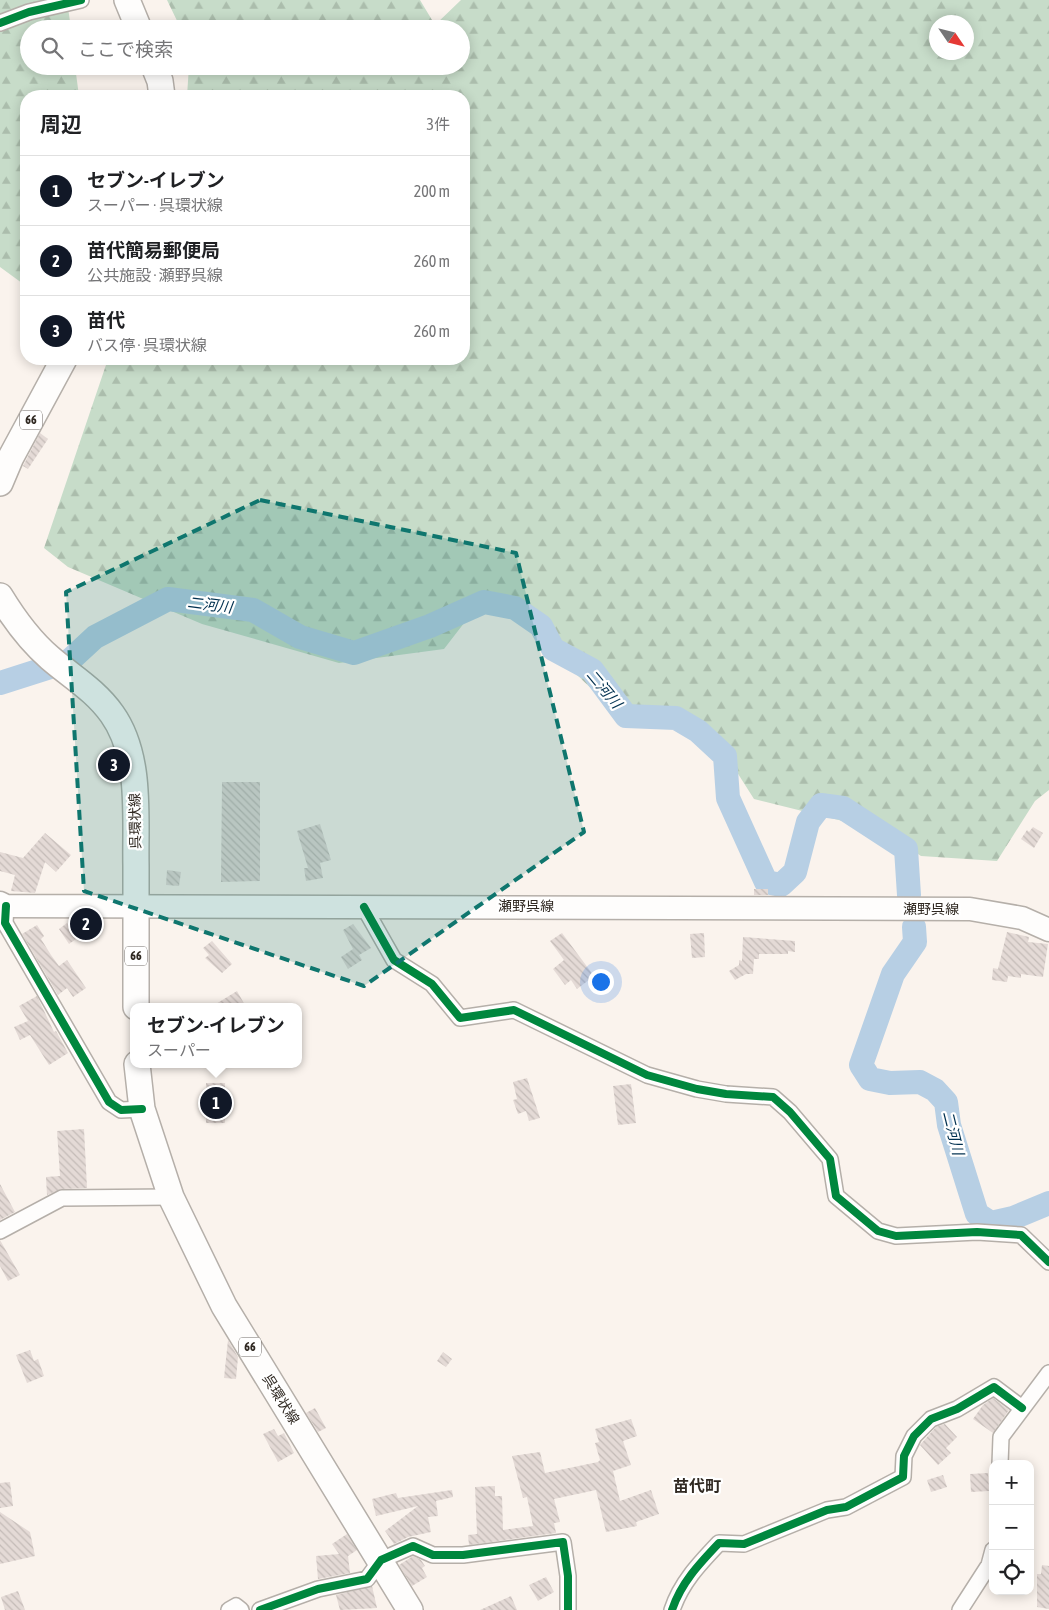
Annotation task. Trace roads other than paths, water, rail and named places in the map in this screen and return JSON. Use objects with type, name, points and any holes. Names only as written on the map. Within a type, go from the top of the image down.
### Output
[{"type":"main road","points":[[127,0],[135,20]]},
{"type":"main road","points":[[158,75],[161,90]]},
{"type":"main road","name":"66","points":[[0,483],[10,457],[61,365]]},
{"type":"main road","name":"呉環状線","points":[[0,596],[15,621],[49,657],[94,691],[113,715],[126,744],[134,781],[136,1003]]},
{"type":"main road","name":"瀬野呉線","points":[[3,904],[970,909],[1022,918],[1049,930]]},
{"type":"main road","name":"呉環状線","points":[[137,1068],[142,1109],[171,1197],[224,1306],[410,1610]]},
{"type":"street","points":[[0,23],[29,12],[82,0]]},
{"type":"street","points":[[3,904],[5,923],[109,1102],[121,1110],[142,1109]]},
{"type":"street","points":[[364,907],[394,960],[432,984],[460,1018],[514,1010],[647,1074],[707,1091],[772,1097],[790,1112],[830,1158],[836,1196],[878,1231],[896,1236],[977,1232],[1021,1235],[1049,1262]]},
{"type":"street","points":[[0,1231],[62,1198],[171,1197]]},
{"type":"street","points":[[1000,1460],[1002,1438],[1049,1373]]},
{"type":"street","points":[[672,1610],[678,1592],[697,1566],[719,1544],[744,1544],[827,1510],[846,1507],[903,1477],[904,1456],[914,1436],[931,1419],[957,1409],[994,1388],[1022,1408]]},
{"type":"street","points":[[260,1610],[318,1589],[367,1579],[381,1560],[413,1546],[433,1555],[463,1555],[563,1542],[568,1576],[568,1610]]},
{"type":"street","points":[[960,1610],[989,1565]]},
{"type":"street","points":[[229,1610],[236,1606],[241,1610]]},
{"type":"waterway","name":"二河川","points":[[0,683],[69,661],[95,637],[168,599],[253,610],[300,637],[354,653],[430,626],[484,602],[515,608],[541,626],[553,649],[592,670],[626,716],[676,718],[698,731],[725,756],[728,798],[766,882],[781,885],[795,872],[808,822],[821,805],[843,808],[906,849],[909,895]]},
{"type":"waterway","name":"二河川","points":[[914,927],[915,942],[893,974],[861,1065],[870,1079],[890,1083],[920,1082],[935,1090],[946,1102],[949,1125],[977,1214],[991,1223],[1013,1218],[1049,1203]]},
{"type":"place","name":"苗代","points":[[114,765]]},
{"type":"place","name":"苗代簡易郵便局","points":[[86,924]]},
{"type":"place","name":"セブン-イレブン","points":[[216,1103]]},
{"type":"district","name":"苗代町","points":[[697,1486]]}]
